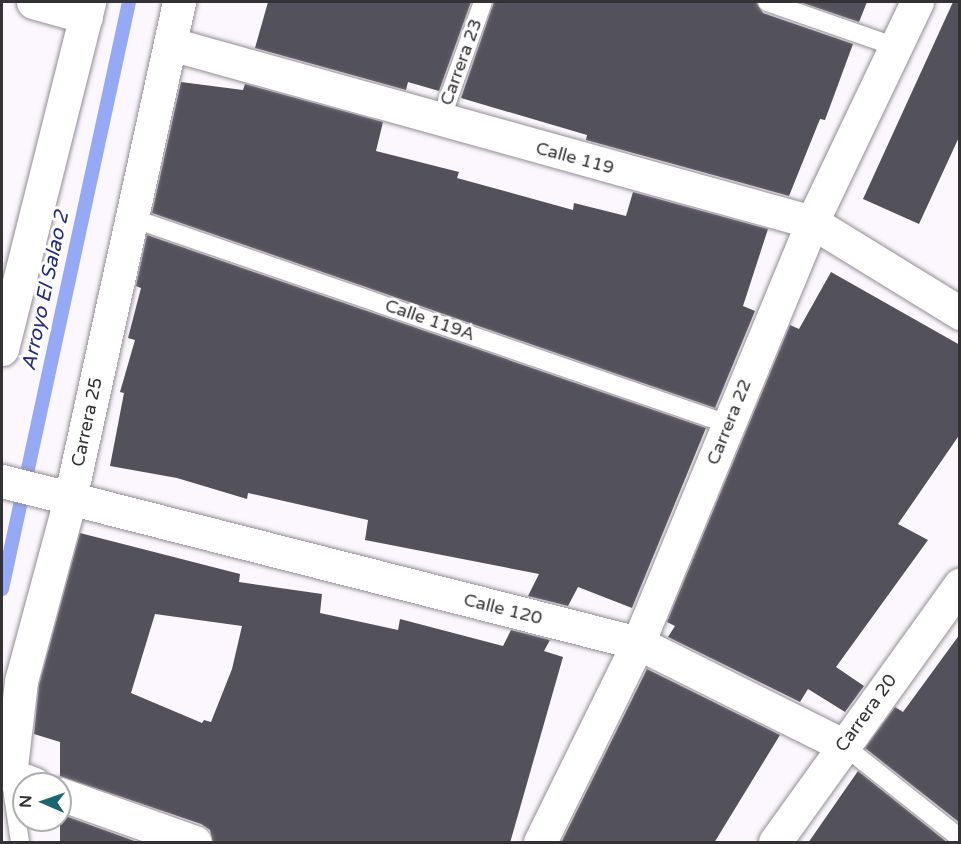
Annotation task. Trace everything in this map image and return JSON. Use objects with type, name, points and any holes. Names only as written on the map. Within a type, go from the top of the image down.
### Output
[{"type":"street","points":[[2,349],[87,9],[33,2]]},
{"type":"street","name":"Carrera 25","points":[[22,772],[21,681],[70,499],[179,2]]},
{"type":"street","name":"Carrera 22","points":[[540,843],[638,643],[812,222],[917,2]]},
{"type":"street","name":"Calle 119","points":[[171,44],[440,122],[812,222],[960,313]]},
{"type":"street","name":"Calle 120","points":[[2,481],[638,643],[843,745]]},
{"type":"street","name":"Carrera 20","points":[[775,843],[843,745],[960,585]]},
{"type":"street","points":[[72,798],[195,843]]},
{"type":"lane","name":"Carrera 23","points":[[440,122],[483,2]]},
{"type":"lane","points":[[767,2],[896,48]]},
{"type":"lane","name":"Calle 119A","points":[[132,218],[728,424]]},
{"type":"lane","name":"Calle 120","points":[[843,745],[960,838]]},
{"type":"building","points":[[268,2],[471,2],[439,91],[408,82],[406,90],[255,48]]},
{"type":"building","points":[[494,2],[756,2],[763,13],[853,44],[825,120],[820,119],[789,196],[586,140],[587,135],[461,98]]},
{"type":"building","points":[[800,2],[867,2],[859,22]]},
{"type":"building","points":[[953,2],[960,2],[960,135],[919,224],[863,199]]},
{"type":"building","points":[[181,82],[243,90],[245,84],[383,122],[376,151],[459,172],[457,178],[573,210],[574,203],[626,216],[633,192],[768,229],[743,306],[755,311],[715,408],[152,213]]},
{"type":"building","points":[[147,235],[706,428],[632,608],[578,587],[568,606],[528,596],[539,574],[365,540],[368,520],[248,493],[247,499],[177,478],[110,466],[124,393],[120,392],[135,340],[128,338],[141,288],[136,286]]},
{"type":"building","points":[[831,272],[960,345],[960,434],[898,524],[928,540],[836,667],[864,686],[845,712],[808,689],[800,702],[668,637],[675,626],[667,622],[790,325],[799,329]]},
{"type":"building","points":[[80,533],[240,574],[239,582],[322,594],[320,613],[398,630],[400,619],[503,646],[511,630],[550,640],[544,651],[563,657],[510,843],[213,843],[210,830],[201,824],[72,780],[72,772],[60,772],[60,742],[34,734],[39,685]],"holes":[[[155,614],[242,626],[232,669],[211,722],[204,720],[202,723],[131,693]]]},
{"type":"building","points":[[960,634],[960,823],[865,748],[895,707],[903,712]]},
{"type":"building","points":[[647,669],[780,735],[714,843],[561,843]]},
{"type":"building","points":[[858,771],[948,843],[808,843]]},
{"type":"building","points":[[72,818],[140,843],[60,843],[60,832],[72,832]]},
{"type":"waterway","name":"Arroyo El Salao 2","points":[[2,589],[129,2]]}]
